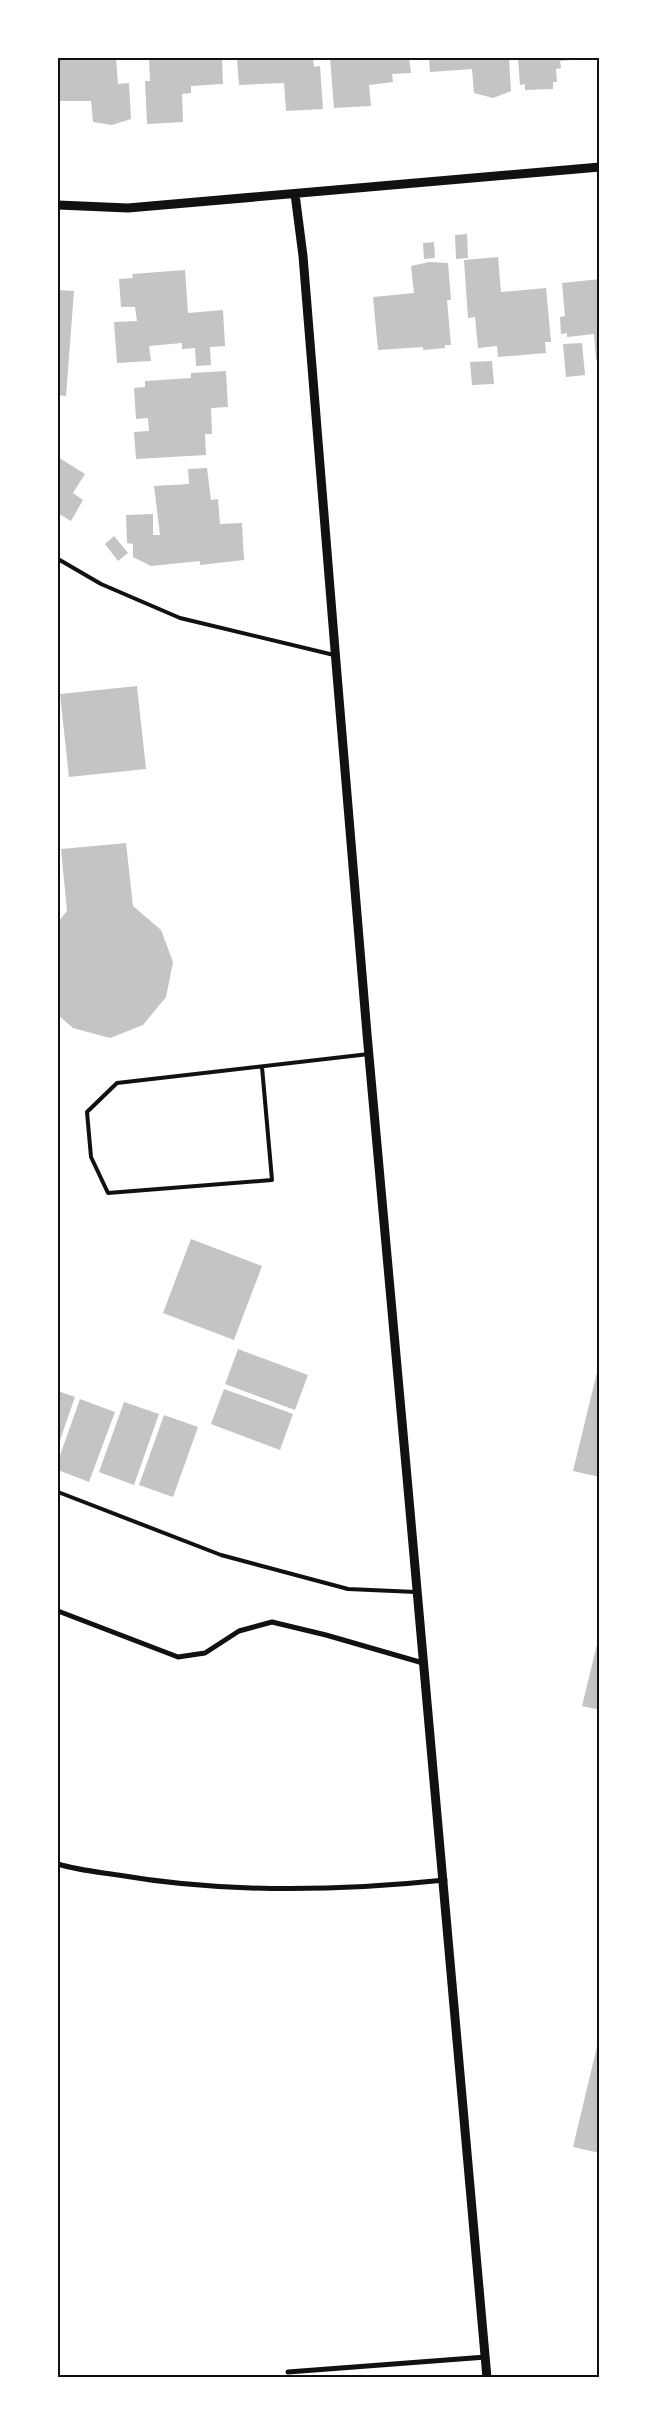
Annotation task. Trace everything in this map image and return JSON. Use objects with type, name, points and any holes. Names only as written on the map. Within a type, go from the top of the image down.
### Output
[{"type":"street","points":[[58,205],[128,208],[600,167]]},
{"type":"street","points":[[295,194],[304,266],[369,1054],[422,1663],[445,1880],[488,2378]]},
{"type":"street","points":[[58,1612],[178,1657],[205,1653],[239,1631],[272,1622],[326,1634],[422,1663]]},
{"type":"street","points":[[58,1871],[59,1865],[162,1883],[238,1888],[393,1886],[445,1880]]},
{"type":"street","points":[[288,2372],[486,2357]]},
{"type":"lane","points":[[58,559],[101,584],[180,618],[336,656]]},
{"type":"lane","points":[[262,1067],[272,1180],[108,1194],[90,1157],[87,1112],[117,1083],[369,1054]]},
{"type":"lane","points":[[58,1492],[221,1555],[348,1590],[416,1592]]},
{"type":"building","points":[[58,58],[116,58],[118,84],[129,83],[131,119],[112,125],[93,122],[91,101],[58,101]]},
{"type":"building","points":[[149,58],[222,58],[223,84],[191,86],[191,93],[182,94],[183,122],[147,124],[145,81],[150,81]]},
{"type":"building","points":[[237,58],[313,58],[314,67],[320,66],[323,109],[286,111],[284,83],[239,85]]},
{"type":"building","points":[[330,58],[409,58],[411,73],[392,74],[393,82],[369,85],[371,106],[334,108]]},
{"type":"building","points":[[429,58],[509,58],[511,91],[493,98],[474,93],[472,69],[430,72]]},
{"type":"building","points":[[518,58],[584,59],[560,61],[561,68],[556,69],[557,82],[553,82],[553,89],[525,90],[525,84],[520,85]]},
{"type":"building","points":[[467,234],[468,258],[456,259],[455,235]]},
{"type":"building","points":[[434,242],[435,258],[424,259],[423,243]]},
{"type":"building","points":[[498,257],[501,292],[546,288],[551,342],[545,342],[546,353],[498,357],[497,346],[478,348],[475,317],[468,318],[464,260]]},
{"type":"building","points":[[429,262],[448,263],[451,300],[447,300],[451,345],[445,345],[445,348],[423,350],[423,347],[378,350],[373,297],[414,293],[411,266]]},
{"type":"building","points":[[185,270],[188,313],[223,310],[225,346],[210,347],[211,365],[196,366],[195,348],[182,349],[182,343],[149,346],[151,361],[117,363],[114,322],[137,321],[135,307],[121,307],[119,279],[133,278],[132,274]]},
{"type":"building","points":[[600,279],[600,360],[596,360],[594,334],[567,337],[567,333],[561,334],[560,317],[565,316],[562,283]]},
{"type":"building","points":[[58,290],[74,291],[66,396],[58,395]]},
{"type":"building","points":[[582,343],[585,375],[566,377],[563,344]]},
{"type":"building","points":[[492,361],[494,384],[472,385],[470,362]]},
{"type":"building","points":[[226,371],[228,407],[211,408],[212,434],[205,434],[206,455],[136,459],[134,432],[149,431],[148,418],[136,419],[134,388],[145,387],[145,381],[191,378],[191,373]]},
{"type":"building","points":[[58,457],[85,474],[73,493],[83,500],[71,521],[58,513]]},
{"type":"building","points":[[207,468],[211,500],[218,499],[220,524],[242,523],[244,560],[200,565],[200,561],[151,566],[133,557],[133,544],[127,543],[126,515],[153,514],[153,535],[160,535],[154,486],[189,484],[188,469]]},
{"type":"building","points":[[114,536],[128,553],[118,561],[105,544]]},
{"type":"building","points":[[137,686],[146,769],[69,777],[60,694]]},
{"type":"building","points":[[126,843],[133,906],[161,930],[173,962],[166,997],[143,1025],[110,1038],[73,1028],[58,1015],[58,922],[67,911],[61,849]]},
{"type":"building","points":[[191,1239],[262,1266],[234,1340],[163,1313]]},
{"type":"building","points":[[238,1349],[308,1375],[295,1410],[225,1384]]},
{"type":"building","points":[[600,1365],[600,1477],[573,1471]]},
{"type":"building","points":[[224,1389],[293,1414],[280,1450],[211,1424]]},
{"type":"building","points":[[58,1391],[75,1397],[58,1446]]},
{"type":"building","points":[[80,1399],[115,1412],[89,1482],[58,1470],[58,1461]]},
{"type":"building","points":[[124,1402],[159,1414],[134,1485],[99,1472]]},
{"type":"building","points":[[164,1415],[198,1427],[173,1497],[139,1485]]},
{"type":"building","points":[[600,1636],[600,1710],[582,1706]]},
{"type":"building","points":[[600,2038],[600,2153],[573,2147]]}]
